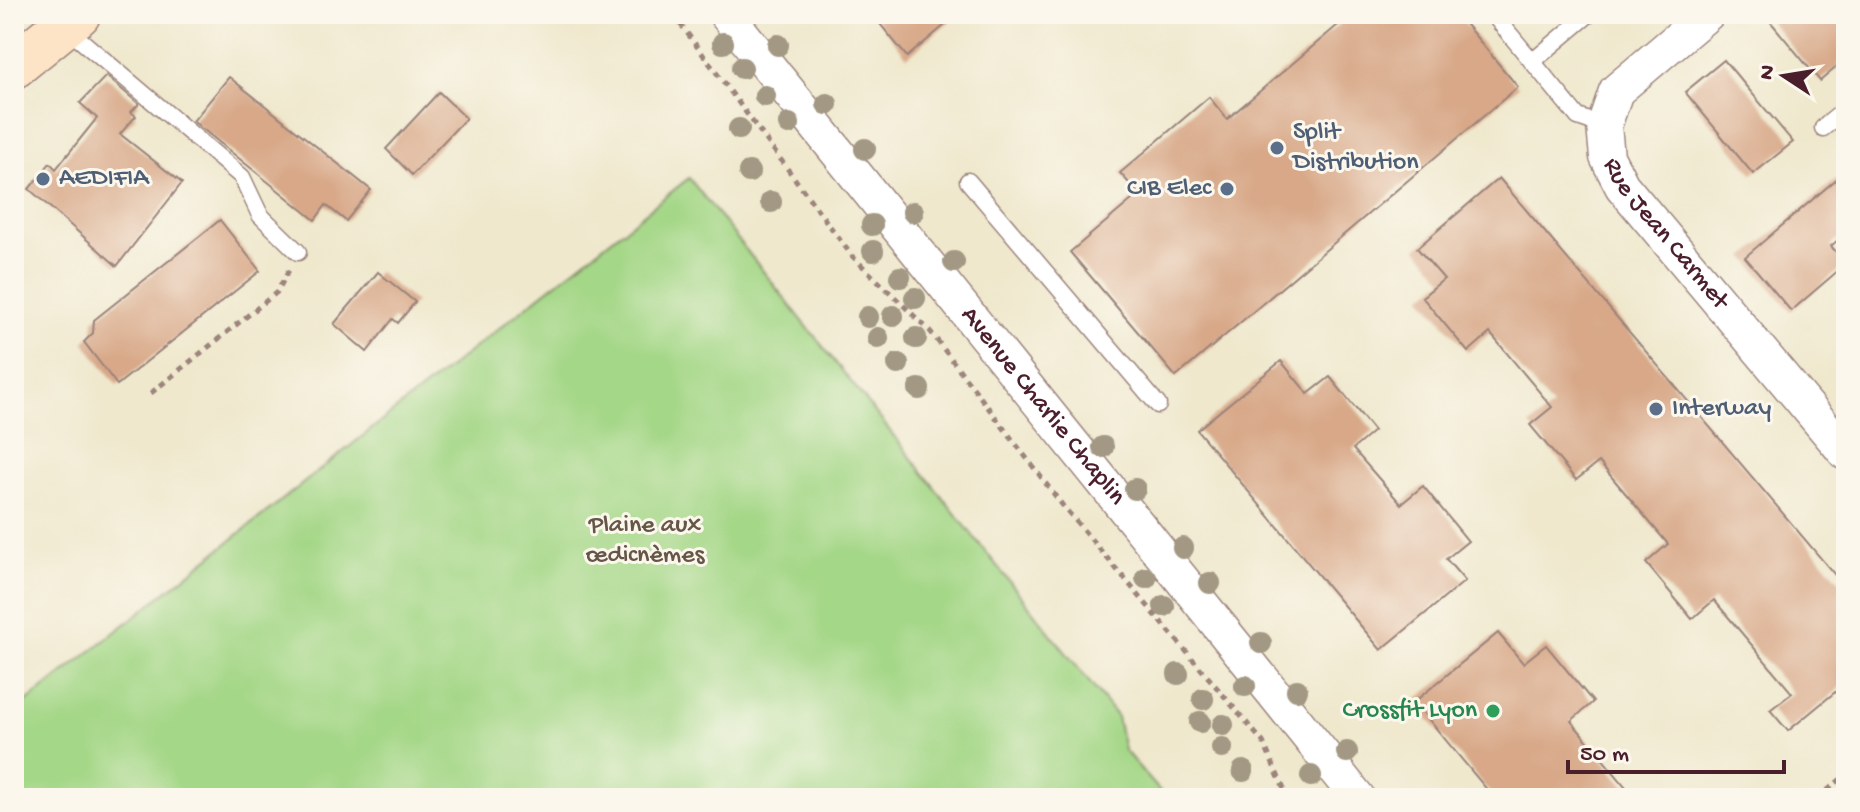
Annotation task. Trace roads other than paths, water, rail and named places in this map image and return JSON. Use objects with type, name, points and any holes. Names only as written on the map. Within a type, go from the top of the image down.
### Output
[{"type":"street","name":"Avenue Charlie Chaplin","points":[[726,14],[1358,798]]},
{"type":"street","name":"Rue Jean Carmet","points":[[1707,14],[1616,91],[1604,126],[1607,157],[1622,186],[1846,453]]},
{"type":"street","points":[[14,66],[71,20]]},
{"type":"lane","points":[[1493,14],[1578,117],[1604,126]]},
{"type":"lane","points":[[1532,62],[1589,14]]},
{"type":"lane","points":[[71,20],[242,177],[260,215],[298,252]]},
{"type":"lane","points":[[1823,128],[1846,109]]},
{"type":"lane","points":[[968,181],[1158,405]]},
{"type":"place","name":"Split Distribution","points":[[1277,148]]},
{"type":"place","name":"AEDIFIA","points":[[43,179]]},
{"type":"place","name":"CIB Elec","points":[[1227,189]]},
{"type":"place","name":"Interway","points":[[1656,409]]},
{"type":"place","name":"Crossfit Lyon","points":[[1493,711]]},
{"type":"park label","name":"Plaine aux œdicnèmes","points":[[645,541]]}]
